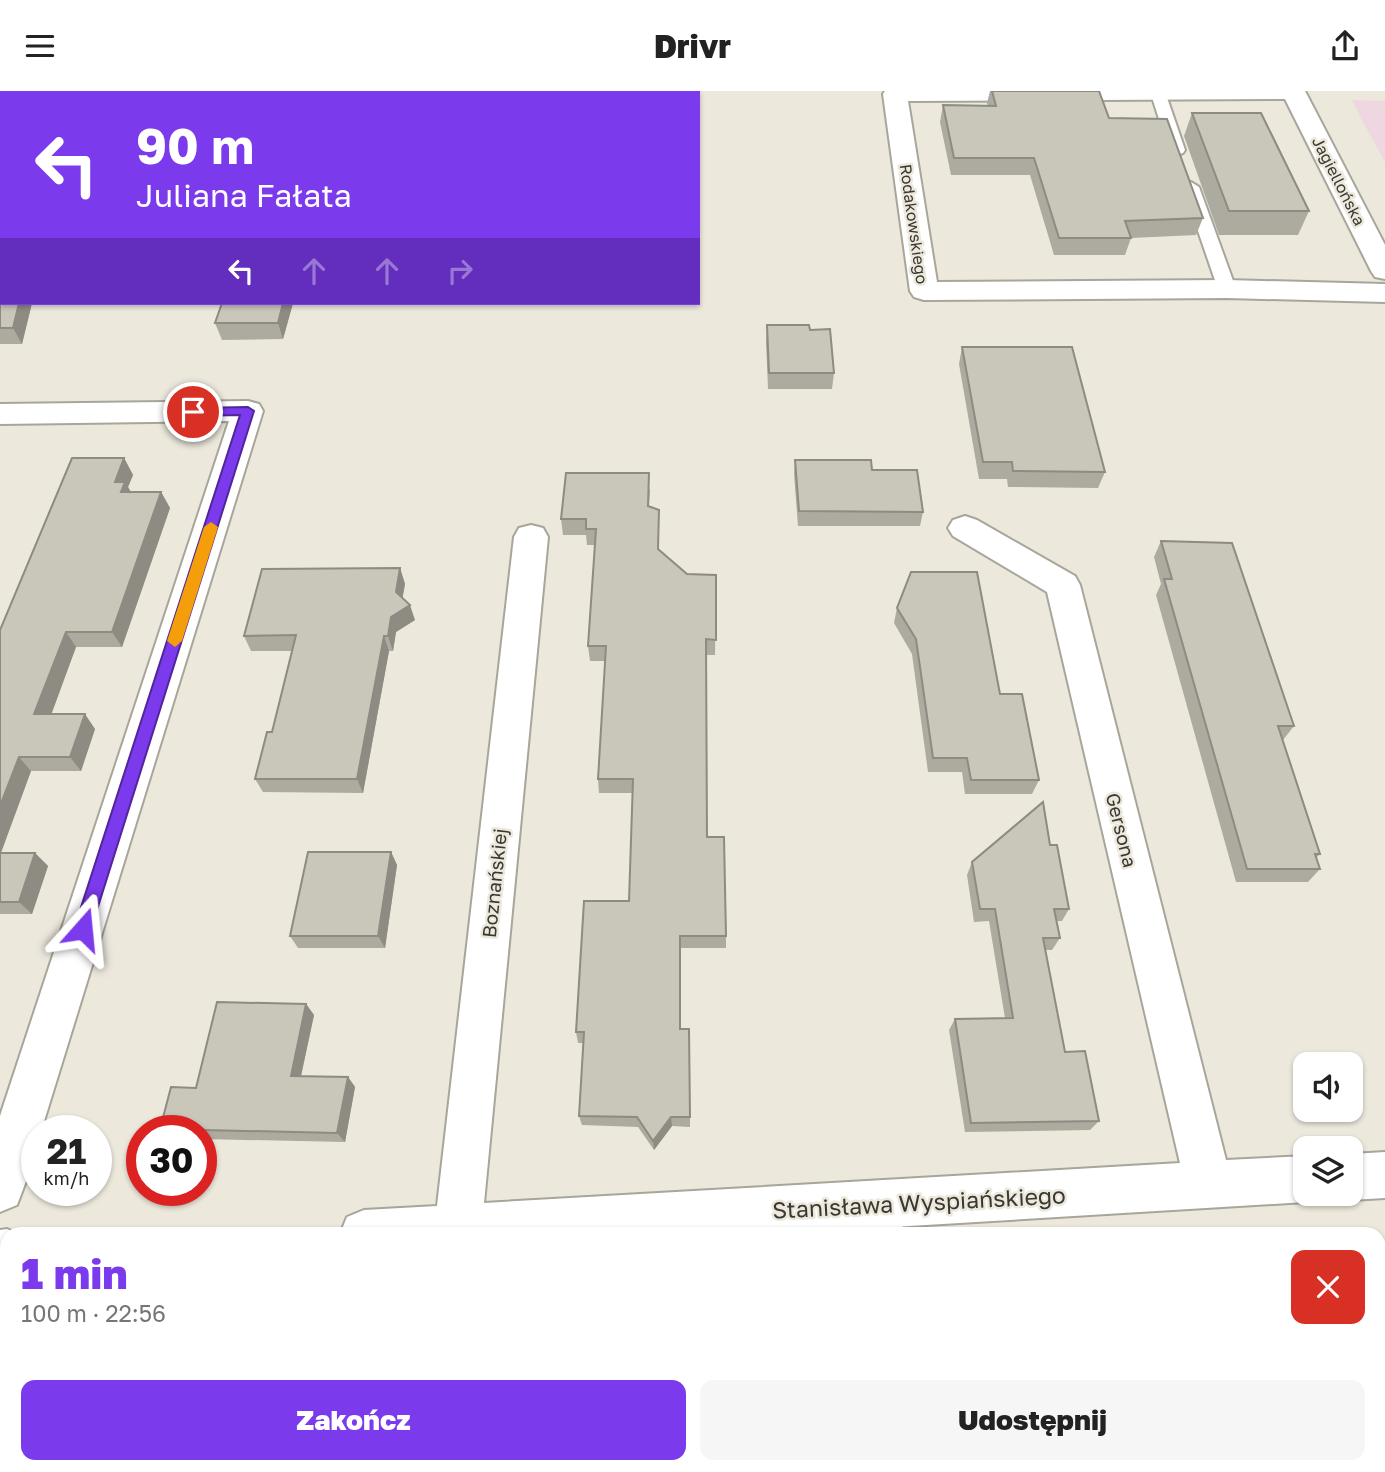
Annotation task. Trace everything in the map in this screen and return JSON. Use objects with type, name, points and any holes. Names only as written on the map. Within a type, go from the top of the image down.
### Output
[{"type":"street","name":"Rodakowskiego","points":[[1293,91],[895,94],[924,291],[1227,289],[1385,293]]},
{"type":"street","name":"Jagiellońska","points":[[1293,91],[1385,271]]},
{"type":"street","points":[[0,414],[248,411],[0,1188]]},
{"type":"street","name":"Gersona","points":[[965,528],[1063,585],[1209,1185]]},
{"type":"street","name":"Boznańskiej","points":[[458,1227],[531,537]]},
{"type":"street","points":[[1363,1176],[1385,1175]]},
{"type":"street","name":"Stanisława Wyspiańskiego","points":[[544,1227],[886,1219],[1209,1185],[1293,1180]]},
{"type":"lane","points":[[1157,92],[1227,289]]},
{"type":"shaded area","points":[[1352,100],[1385,101],[1385,162],[1359,115]]},
{"type":"building","points":[[992,91],[1099,91],[1109,118],[1167,119],[1203,218],[1125,221],[1131,238],[1059,238],[1034,158],[954,158],[943,105],[996,106]]},
{"type":"building","points":[[1192,113],[1261,113],[1309,211],[1229,211]]},
{"type":"building","points":[[0,305],[19,305],[13,328],[0,328]]},
{"type":"building","points":[[221,305],[282,305],[278,323],[215,323]]},
{"type":"building","points":[[767,325],[809,325],[810,330],[830,329],[834,373],[769,373]]},
{"type":"building","points":[[962,347],[1072,347],[1105,472],[1013,471],[1012,462],[983,462]]},
{"type":"building","points":[[72,458],[124,458],[115,482],[125,482],[121,492],[161,492],[112,632],[66,632],[34,714],[85,714],[70,757],[19,757],[0,806],[0,630]]},
{"type":"building","points":[[795,460],[871,460],[872,470],[917,470],[923,512],[799,511]]},
{"type":"building","points":[[566,473],[649,473],[648,506],[659,510],[658,549],[687,574],[716,575],[716,640],[706,639],[707,837],[724,837],[726,936],[680,936],[680,1029],[689,1029],[690,1117],[671,1117],[653,1141],[637,1117],[579,1116],[584,1032],[576,1032],[584,901],[629,901],[633,779],[598,779],[606,646],[588,646],[596,529],[586,529],[586,519],[561,519]]},
{"type":"building","points":[[1161,541],[1232,543],[1294,726],[1278,726],[1320,854],[1315,854],[1320,869],[1247,869],[1164,579],[1172,579]]},
{"type":"building","points":[[400,568],[396,592],[410,605],[391,617],[388,636],[384,636],[357,779],[255,779],[267,732],[272,732],[296,635],[244,636],[262,569]]},
{"type":"building","points":[[911,572],[977,572],[1000,694],[1022,694],[1039,780],[971,780],[967,758],[933,758],[916,639],[897,608]]},
{"type":"building","points":[[1043,802],[1050,845],[1057,845],[1069,909],[1054,909],[1060,938],[1043,938],[1065,1052],[1085,1051],[1099,1121],[971,1123],[955,1019],[1013,1018],[995,909],[980,909],[972,862]]},
{"type":"building","points":[[308,852],[391,852],[378,936],[290,936]]},
{"type":"building","points":[[0,853],[35,853],[19,902],[0,902]]},
{"type":"building","points":[[217,1002],[306,1004],[291,1076],[348,1077],[337,1133],[217,1130],[217,1115],[164,1115],[171,1087],[196,1088]]},
{"type":"slow traffic","points":[[175,641],[211,527]]},
{"type":"route","points":[[83,929],[248,411],[193,412]]}]
